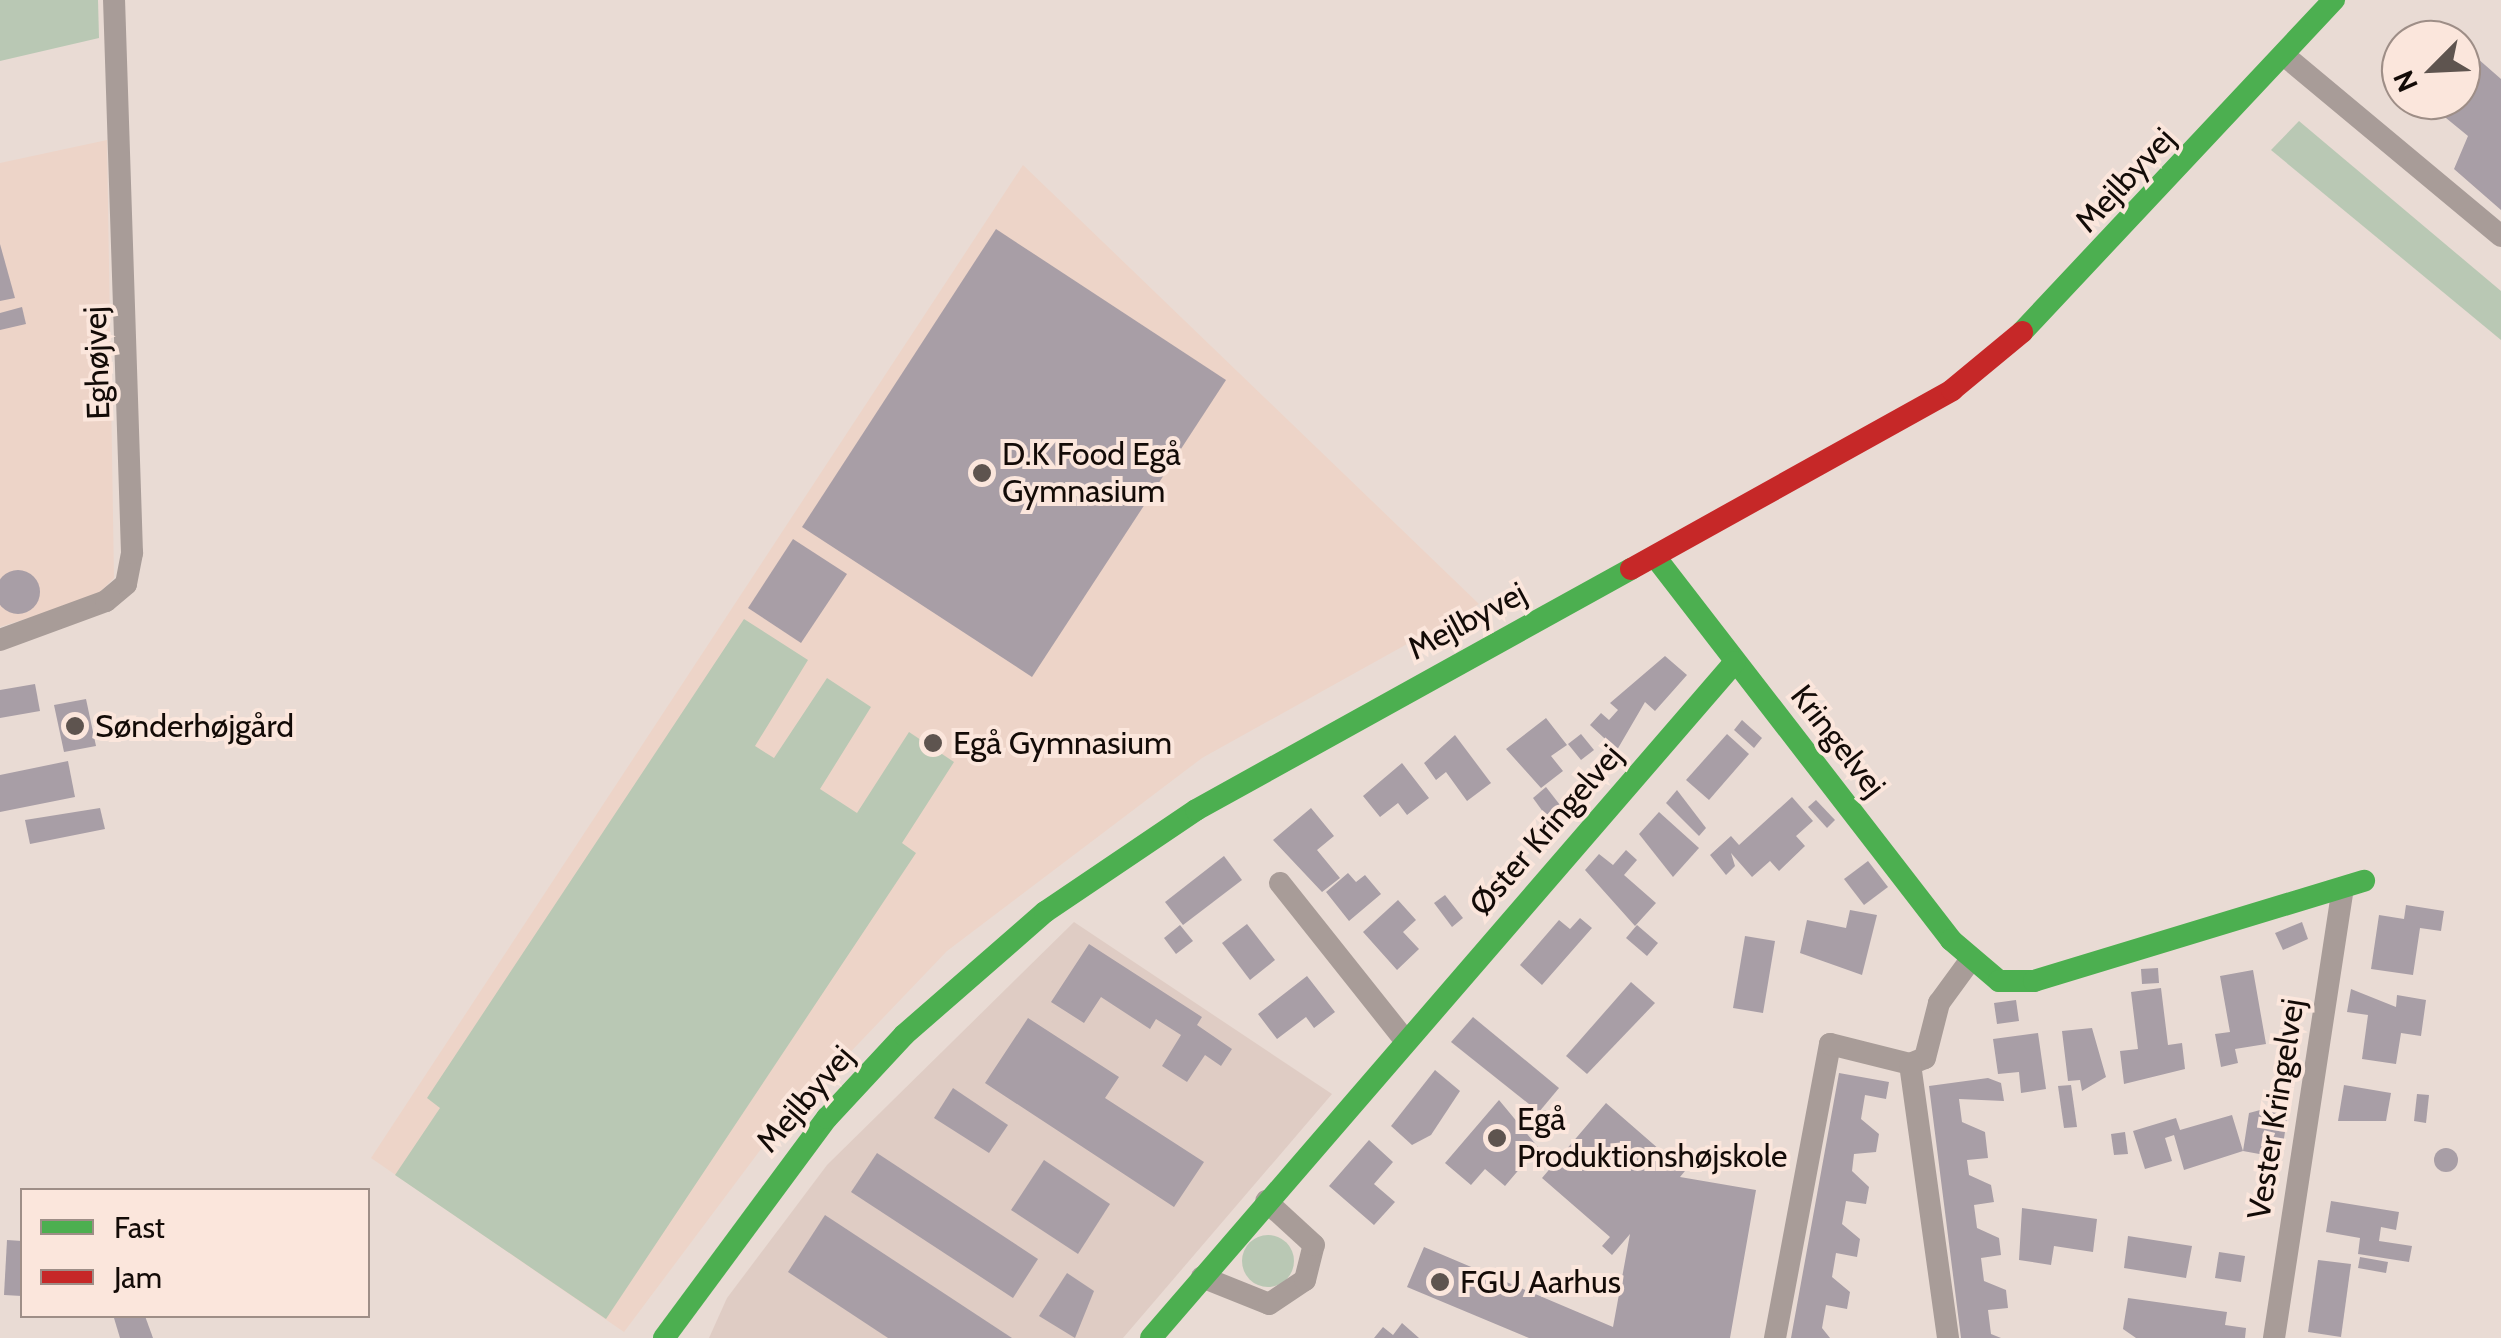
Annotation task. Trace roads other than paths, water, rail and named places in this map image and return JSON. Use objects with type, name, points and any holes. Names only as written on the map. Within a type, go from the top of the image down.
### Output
[{"type":"street","name":"Eghøjvej","points":[[0,640],[106,601],[126,584],[132,553],[114,0]]},
{"type":"street","name":"Mejlbyvej","points":[[664,1338],[827,1118],[904,1035],[1045,912],[1196,810],[1656,558],[1952,390],[2050,308],[2334,0]]},
{"type":"street","points":[[2285,56],[2501,236]]},
{"type":"street","name":"Kringelvej","points":[[1656,558],[1969,962],[1999,981],[2034,981],[2353,885]]},
{"type":"street","name":"Øster Kringelvej","points":[[1151,1338],[1735,662]]},
{"type":"street","points":[[1280,883],[1405,1040]]},
{"type":"street","name":"Vester Kringelvej","points":[[2274,1338],[2353,885]]},
{"type":"street","points":[[1775,1338],[1830,1044],[1910,1064],[1924,1058],[1939,1003],[1969,962]]},
{"type":"street","points":[[1910,1064],[1948,1338]]},
{"type":"street","points":[[1202,1277],[1269,1304],[1306,1280],[1314,1245],[1266,1201]]},
{"type":"place","name":"D.K Food Egå Gymnasium","points":[[982,473]]},
{"type":"place","name":"Sønderhøjgård","points":[[75,726]]},
{"type":"place","name":"Egå Gymnasium","points":[[933,743]]},
{"type":"place","name":"Egå Produktionshøjskole","points":[[1497,1138]]},
{"type":"place","name":"FGU Aarhus","points":[[1440,1282]]}]
